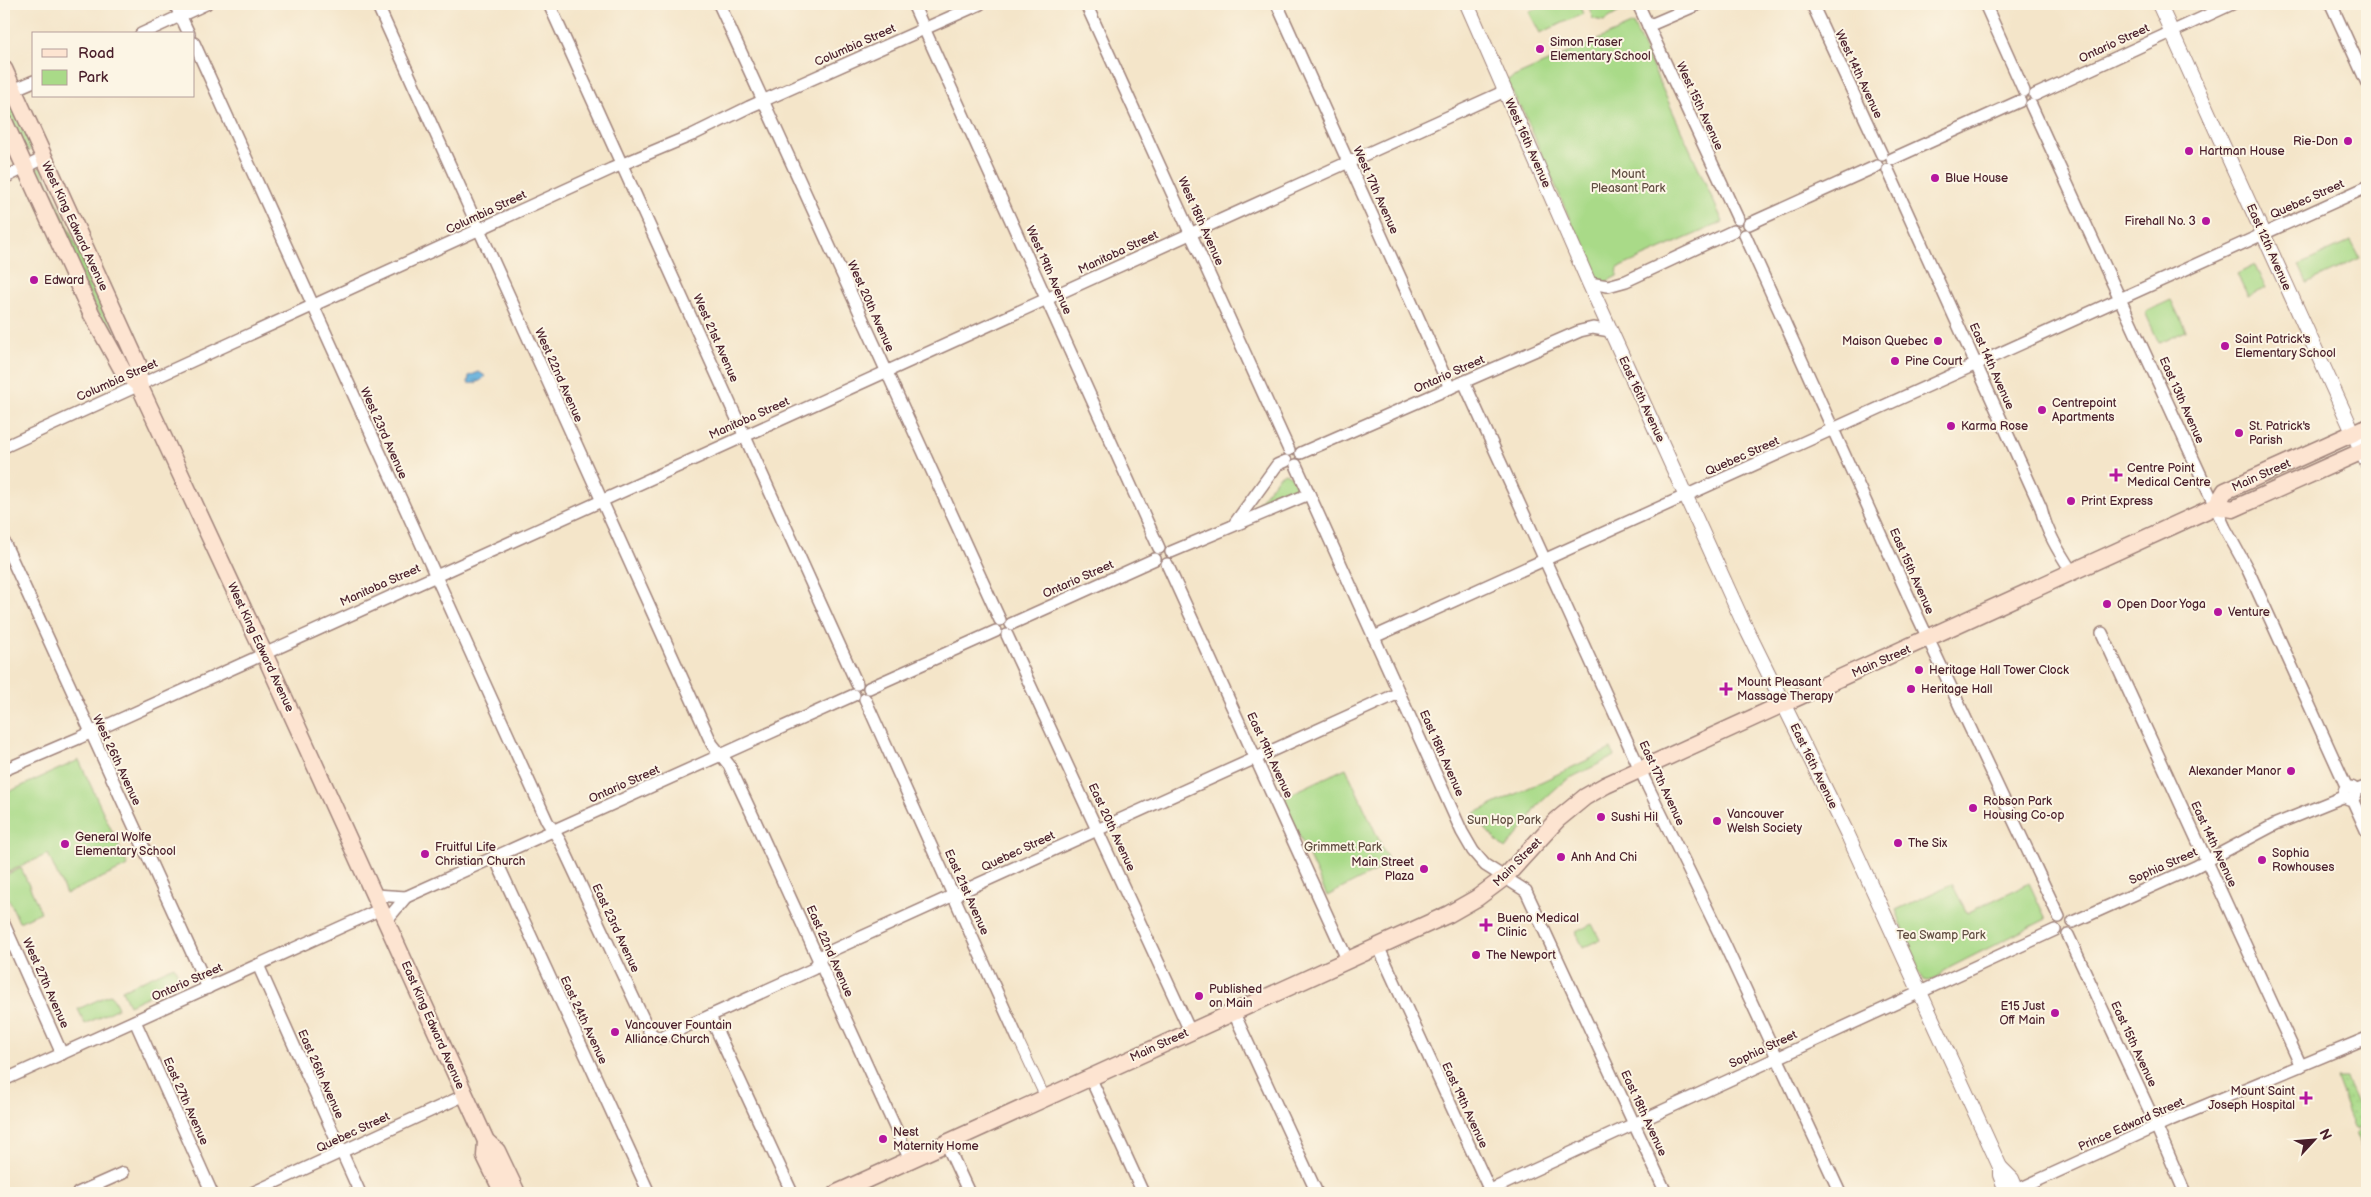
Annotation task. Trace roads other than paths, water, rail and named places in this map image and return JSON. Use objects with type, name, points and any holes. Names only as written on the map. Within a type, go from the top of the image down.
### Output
[{"type":"main road","name":"West King Edward Avenue","points":[[4,69],[138,364],[139,385],[380,908]]},
{"type":"main road","name":"West King Edward Avenue","points":[[4,121],[91,313],[123,371],[139,385]]},
{"type":"main road","name":"Main Street","points":[[837,1193],[1465,906],[1505,877],[1557,820],[1601,787],[2216,506],[2225,491],[2360,430]]},
{"type":"main road","name":"Main Street","points":[[2216,506],[2233,509],[2366,455]]},
{"type":"main road","name":"East King Edward Avenue","points":[[380,908],[486,1141],[497,1151],[517,1193]]},
{"type":"main road","name":"East King Edward Avenue","points":[[486,1141],[485,1156],[502,1193]]},
{"type":"street","points":[[175,4],[189,32]]},
{"type":"street","points":[[146,32],[206,4]]},
{"type":"street","name":"West 22nd Avenue","points":[[376,4],[712,744],[721,756]]},
{"type":"street","name":"West 21st Avenue","points":[[549,4],[858,684],[853,689],[863,694]]},
{"type":"street","name":"West 20th Avenue","points":[[719,4],[1002,625]]},
{"type":"street","name":"West 19th Avenue","points":[[913,4],[1048,299],[1157,554]]},
{"type":"street","name":"Columbia Street","points":[[4,447],[622,164],[692,135],[763,101],[980,4]]},
{"type":"street","name":"West 18th Avenue","points":[[1086,4],[1293,457]]},
{"type":"street","name":"West 17th Avenue","points":[[1277,4],[1450,388]]},
{"type":"street","name":"West 16th Avenue","points":[[1467,4],[1589,283]]},
{"type":"street","name":"West 15th Avenue","points":[[1638,4],[1738,219],[1744,219],[1742,230]]},
{"type":"street","points":[[1648,26],[1699,4]]},
{"type":"street","name":"West 14th Avenue","points":[[1812,4],[1885,163]]},
{"type":"street","name":"East 13th Avenue","points":[[1985,4],[2216,506],[2248,570],[2367,832]]},
{"type":"street","name":"East 12th Avenue","points":[[2159,4],[2263,234],[2360,430],[2366,455]]},
{"type":"street","name":"Ontario Street","points":[[1589,283],[1608,286],[1626,281],[1742,230],[2232,4]]},
{"type":"street","points":[[2331,4],[2367,83]]},
{"type":"street","name":"West 23rd Avenue","points":[[195,45],[434,576],[547,821],[554,831]]},
{"type":"street","points":[[13,90],[32,82]]},
{"type":"street","name":"Manitoba Street","points":[[4,770],[90,733],[1505,91]]},
{"type":"street","points":[[4,178],[44,158]]},
{"type":"street","name":"East 14th Avenue","points":[[1885,163],[2058,550],[2072,572]]},
{"type":"street","name":"Quebec Street","points":[[1374,637],[1833,430],[2120,297],[2367,187]]},
{"type":"street","name":"East 15th Avenue","points":[[1742,230],[1928,639],[2059,917]]},
{"type":"street","name":"East 16th Avenue","points":[[1589,283],[1783,704],[1848,833],[2000,1167],[2000,1176],[2014,1192]]},
{"type":"street","name":"Ontario Street","points":[[1235,523],[1277,465],[1580,332],[1592,328],[1610,331]]},
{"type":"street","name":"East 17th Avenue","points":[[1464,382],[1640,768],[1840,1193]]},
{"type":"street","name":"East 18th Avenue","points":[[1293,457],[1399,693],[1470,845],[1485,865],[1526,891],[1666,1193]]},
{"type":"street","name":"Ontario Street","points":[[1171,552],[1235,523],[1250,520],[1309,494]]},
{"type":"street","name":"West 26th Avenue","points":[[4,542],[208,988]]},
{"type":"street","points":[[1166,548],[1171,552],[1171,559],[1166,564],[1160,564],[1157,554],[1166,548]]},
{"type":"street","name":"Ontario Street","points":[[4,1080],[380,908],[863,694],[1002,625],[1157,554]]},
{"type":"street","name":"East 19th Avenue","points":[[1166,564],[1347,959]]},
{"type":"street","name":"East 20th Avenue","points":[[1002,625],[1001,636],[1007,635],[1190,1031]]},
{"type":"street","name":"East 14th Avenue","points":[[2102,633],[2301,1066]]},
{"type":"street","name":"Quebec Street","points":[[654,1036],[661,1038],[813,969],[824,954],[1399,693]]},
{"type":"street","name":"East 21st Avenue","points":[[863,694],[1045,1097]]},
{"type":"street","name":"East 22nd Avenue","points":[[721,756],[729,765],[745,798],[910,1160]]},
{"type":"street","name":"Sophia Street","points":[[2073,922],[2207,861],[2276,824],[2367,786]]},
{"type":"street","name":"East 23rd Avenue","points":[[554,831],[649,1031],[654,1036]]},
{"type":"street","name":"East 24th Avenue","points":[[495,858],[649,1193]]},
{"type":"street","name":"Ontario Street","points":[[380,908],[406,897]]},
{"type":"street","points":[[2059,917],[2068,917],[2073,922],[2073,931],[2068,936],[2059,935],[2055,930],[2055,922],[2059,917]]},
{"type":"street","name":"West 27th Avenue","points":[[4,924],[62,1054]]},
{"type":"street","name":"Sophia Street","points":[[1488,1192],[2055,930]]},
{"type":"street","name":"East 15th Avenue","points":[[2068,936],[2157,1127],[2185,1193]]},
{"type":"street","name":"East 19th Avenue","points":[[1378,946],[1488,1192]]},
{"type":"street","name":"East 26th Avenue","points":[[258,965],[360,1193]]},
{"type":"street","points":[[1233,1011],[1318,1193]]},
{"type":"street","points":[[710,1016],[792,1193]]},
{"type":"street","name":"East 27th Avenue","points":[[135,1021],[212,1193]]},
{"type":"street","name":"Prince Edward Street","points":[[2014,1192],[2157,1127],[2367,1038]]},
{"type":"street","points":[[1090,1077],[1143,1193]]},
{"type":"street","name":"Quebec Street","points":[[252,1193],[465,1095]]},
{"type":"street","points":[[946,1143],[969,1193]]},
{"type":"street","points":[[78,1193],[124,1173]]},
{"type":"water","points":[[479,372],[485,376],[484,378],[475,383],[468,383],[469,376]]},
{"type":"place","name":"Simon Fraser Elementary School","points":[[1540,49]]},
{"type":"place","name":"Rie-Don","points":[[2348,141]]},
{"type":"place","name":"Hartman House","points":[[2189,151]]},
{"type":"place","name":"Blue House","points":[[1935,178]]},
{"type":"place","name":"Firehall No. 3","points":[[2206,221]]},
{"type":"place","name":"Edward","points":[[34,280]]},
{"type":"place","name":"Maison Quebec","points":[[1938,341]]},
{"type":"place","name":"Saint Patrick's Elementary School","points":[[2225,346]]},
{"type":"place","name":"Pine Court","points":[[1895,361]]},
{"type":"place","name":"Centrepoint Apartments","points":[[2042,410]]},
{"type":"place","name":"Karma Rose","points":[[1951,426]]},
{"type":"place","name":"St. Patrick's Parish","points":[[2239,433]]},
{"type":"place","name":"Centre Point Medical Centre","points":[[2116,475]]},
{"type":"place","name":"Print Express","points":[[2071,501]]},
{"type":"place","name":"Open Door Yoga","points":[[2107,604]]},
{"type":"place","name":"Venture","points":[[2218,612]]},
{"type":"place","name":"Heritage Hall Tower Clock","points":[[1919,670]]},
{"type":"place","name":"Mount Pleasant Massage Therapy","points":[[1726,689]]},
{"type":"place","name":"Heritage Hall","points":[[1911,689]]},
{"type":"place","name":"Alexander Manor","points":[[2291,771]]},
{"type":"place","name":"Robson Park Housing Co-op","points":[[1973,808]]},
{"type":"place","name":"Sushi Hil","points":[[1601,817]]},
{"type":"place","name":"Vancouver Welsh Society","points":[[1717,821]]},
{"type":"place","name":"The Six","points":[[1898,843]]},
{"type":"place","name":"General Wolfe Elementary School","points":[[65,844]]},
{"type":"place","name":"Fruitful Life Christian Church","points":[[425,854]]},
{"type":"place","name":"Anh And Chi","points":[[1561,857]]},
{"type":"place","name":"Sophia Rowhouses","points":[[2262,860]]},
{"type":"place","name":"Main Street Plaza","points":[[1424,869]]},
{"type":"place","name":"Bueno Medical Clinic","points":[[1486,925]]},
{"type":"place","name":"The Newport","points":[[1476,955]]},
{"type":"place","name":"Published on Main","points":[[1199,996]]},
{"type":"place","name":"E15 Just Off Main","points":[[2055,1013]]},
{"type":"place","name":"Vancouver Fountain Alliance Church","points":[[615,1032]]},
{"type":"place","name":"Mount Saint Joseph Hospital","points":[[2306,1098]]},
{"type":"place","name":"Nest Maternity Home","points":[[883,1139]]},
{"type":"park label","name":"Mount Pleasant Park","points":[[1628,181]]},
{"type":"park label","name":"Sun Hop Park","points":[[1504,820]]},
{"type":"park label","name":"Grimmett Park","points":[[1343,847]]},
{"type":"park label","name":"Tea Swamp Park","points":[[1941,935]]}]
